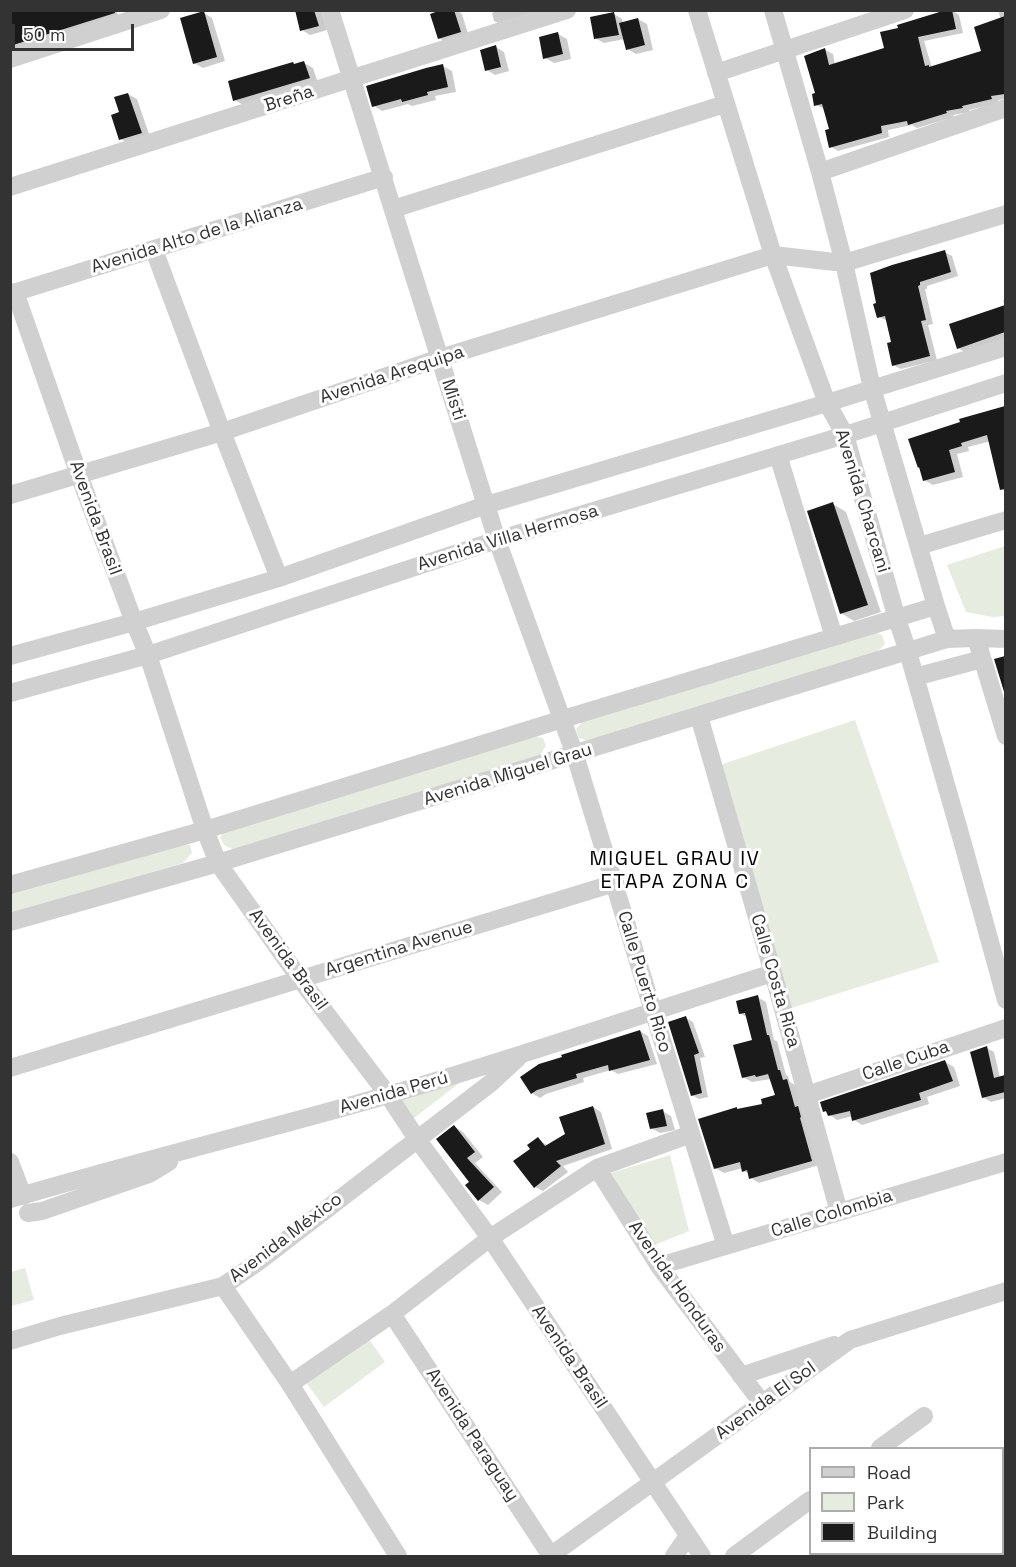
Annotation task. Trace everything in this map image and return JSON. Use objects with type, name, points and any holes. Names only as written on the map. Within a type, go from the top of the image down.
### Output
[{"type":"street","points":[[10,59],[161,10]]},
{"type":"street","name":"Misti","points":[[330,10],[497,540],[563,719]]},
{"type":"street","name":"Breña","points":[[10,187],[567,10]]},
{"type":"street","name":"Avenida Charcani","points":[[697,10],[773,255],[827,403],[845,435],[966,855],[1005,1000]]},
{"type":"street","points":[[773,10],[844,263],[872,388],[947,639]]},
{"type":"street","points":[[716,73],[905,10]]},
{"type":"street","points":[[393,209],[725,104]]},
{"type":"street","points":[[820,172],[1005,108]]},
{"type":"street","name":"Avenida Alto de la Alianza","points":[[13,293],[384,177]]},
{"type":"street","points":[[773,255],[844,263],[1005,214]]},
{"type":"street","points":[[154,250],[279,578]]},
{"type":"street","name":"Avenida Arequipa","points":[[10,495],[222,432],[440,358],[773,255]]},
{"type":"street","name":"Avenida Brasil","points":[[13,293],[148,655],[218,863],[490,1238],[702,1557]]},
{"type":"street","name":"Avenida Villa Hermosa","points":[[10,656],[134,622],[279,578],[486,506],[1005,347]]},
{"type":"street","name":"Avenida Villa Hermosa","points":[[10,693],[148,655],[497,540],[845,435],[1005,383]]},
{"type":"street","points":[[778,455],[834,637]]},
{"type":"street","points":[[919,546],[1005,520]]},
{"type":"street","name":"Avenida Miguel Grau","points":[[10,885],[205,830],[936,606]]},
{"type":"street","points":[[976,638],[1005,736]]},
{"type":"street","name":"Avenida Miguel Grau","points":[[10,922],[218,863],[947,639],[1005,639]]},
{"type":"street","points":[[915,677],[982,659]]},
{"type":"street","name":"Calle Costa Rica","points":[[699,716],[839,1212]]},
{"type":"street","name":"Calle Puerto Rico","points":[[563,719],[726,1246]]},
{"type":"street","name":"Argentina Avenue","points":[[10,1068],[615,883]]},
{"type":"street","name":"Avenida Perú","points":[[20,1203],[42,1211],[149,1174],[188,1150],[388,1095],[522,1055],[773,973]]},
{"type":"street","name":"Calle Cuba","points":[[807,1095],[1005,1028]]},
{"type":"street","name":"Avenida México","points":[[10,1341],[60,1326],[222,1286],[258,1262],[492,1082],[522,1055]]},
{"type":"street","points":[[290,1384],[392,1314],[490,1238],[597,1168],[691,1134]]},
{"type":"street","points":[[10,1162],[20,1203]]},
{"type":"street","name":"Calle Colombia","points":[[659,1266],[1005,1162]]},
{"type":"street","name":"Avenida Honduras","points":[[597,1168],[659,1266],[762,1404]]},
{"type":"street","points":[[222,1286],[290,1384],[398,1557]]},
{"type":"street","name":"Avenida El Sol","points":[[550,1556],[850,1340],[1005,1291]]},
{"type":"street","name":"Avenida Paraguay","points":[[392,1314],[550,1556]]},
{"type":"street","points":[[741,1376],[850,1340]]},
{"type":"street","points":[[882,1447],[924,1416]]},
{"type":"street","points":[[734,1557],[809,1501]]},
{"type":"street","points":[[674,1557],[688,1536]]},
{"type":"green space","points":[[1005,546],[1005,616],[992,617],[966,612],[947,565]]},
{"type":"green space","points":[[873,632],[882,635],[885,644],[877,652],[588,741],[579,738],[576,729],[584,720]]},
{"type":"green space","points":[[855,720],[939,962],[785,1010],[714,767]]},
{"type":"green space","points":[[534,736],[543,738],[546,746],[540,755],[234,850],[224,845],[220,837],[227,829]]},
{"type":"green space","points":[[178,842],[190,845],[192,853],[183,863],[11,916],[11,892]]},
{"type":"green space","points":[[467,1077],[414,1118],[397,1096]]},
{"type":"green space","points":[[670,1155],[689,1231],[655,1245],[608,1174]]},
{"type":"green space","points":[[25,1268],[34,1300],[11,1306],[11,1272]]},
{"type":"green space","points":[[364,1332],[385,1362],[324,1407],[302,1377]]},
{"type":"building","points":[[10,10],[115,10],[115,13],[10,46]]},
{"type":"building","points":[[295,10],[314,10],[319,26],[300,31]]},
{"type":"building","points":[[441,10],[454,10],[461,32],[438,39],[430,14]]},
{"type":"building","points":[[952,10],[956,29],[918,37],[925,66],[929,65],[929,67],[981,51],[974,27],[1005,16],[1005,94],[991,96],[992,99],[962,106],[963,108],[946,111],[947,113],[908,125],[907,121],[881,126],[882,133],[829,148],[825,130],[829,129],[822,104],[814,106],[812,94],[815,93],[804,56],[825,48],[829,65],[884,48],[880,32],[898,28],[897,25]]},
{"type":"building","points":[[204,11],[217,57],[193,64],[180,18]]},
{"type":"building","points":[[614,12],[619,35],[594,39],[590,17]]},
{"type":"building","points":[[638,18],[645,45],[626,50],[619,23]]},
{"type":"building","points":[[558,32],[563,54],[543,59],[539,37]]},
{"type":"building","points":[[496,45],[501,67],[485,71],[480,50]]},
{"type":"building","points":[[304,61],[310,78],[233,101],[228,81],[293,62],[294,64]]},
{"type":"building","points":[[443,64],[448,87],[402,102],[401,99],[372,107],[366,86]]},
{"type":"building","points":[[128,93],[142,133],[119,140],[111,115],[119,112],[114,97]]},
{"type":"building","points":[[945,250],[951,272],[920,282],[918,286],[926,320],[921,321],[930,356],[892,366],[887,343],[891,342],[885,316],[877,318],[873,304],[876,303],[870,273]]},
{"type":"building","points":[[1005,305],[1005,332],[957,349],[949,324]]},
{"type":"building","points":[[1005,406],[1005,489],[1000,490],[987,435],[961,443],[962,446],[949,450],[955,472],[923,481],[908,439],[960,422],[959,419]]},
{"type":"building","points":[[833,502],[868,605],[840,614],[807,511]]},
{"type":"building","points":[[1005,656],[1005,695],[994,659]]},
{"type":"building","points":[[758,995],[778,1070],[783,1080],[787,1079],[795,1107],[798,1106],[812,1161],[749,1179],[747,1170],[742,1172],[740,1162],[714,1169],[698,1119],[737,1107],[737,1109],[762,1104],[761,1099],[775,1095],[768,1074],[742,1078],[733,1045],[752,1040],[745,1013],[739,1014],[736,1001]]},
{"type":"building","points":[[686,1016],[699,1053],[694,1055],[702,1093],[691,1096],[668,1022]]},
{"type":"building","points":[[640,1030],[650,1060],[609,1071],[608,1065],[576,1074],[577,1078],[537,1090],[531,1094],[520,1077],[539,1064],[562,1057],[561,1055]]},
{"type":"building","points":[[987,1046],[994,1078],[1005,1075],[1005,1092],[982,1098],[970,1052]]},
{"type":"building","points":[[945,1060],[953,1081],[919,1093],[921,1100],[852,1121],[850,1111],[828,1116],[826,1111],[823,1112],[820,1102]]},
{"type":"building","points":[[593,1106],[605,1144],[556,1161],[561,1166],[534,1188],[513,1161],[530,1149],[527,1145],[538,1137],[545,1146],[565,1134],[559,1117]]},
{"type":"building","points":[[663,1109],[667,1126],[650,1129],[646,1113]]},
{"type":"building","points":[[454,1125],[475,1152],[467,1158],[494,1187],[478,1201],[465,1185],[469,1182],[436,1139]]},
{"type":"district","name":"MIGUEL GRAU IV ETAPA ZONA C","points":[[675,872]]}]
